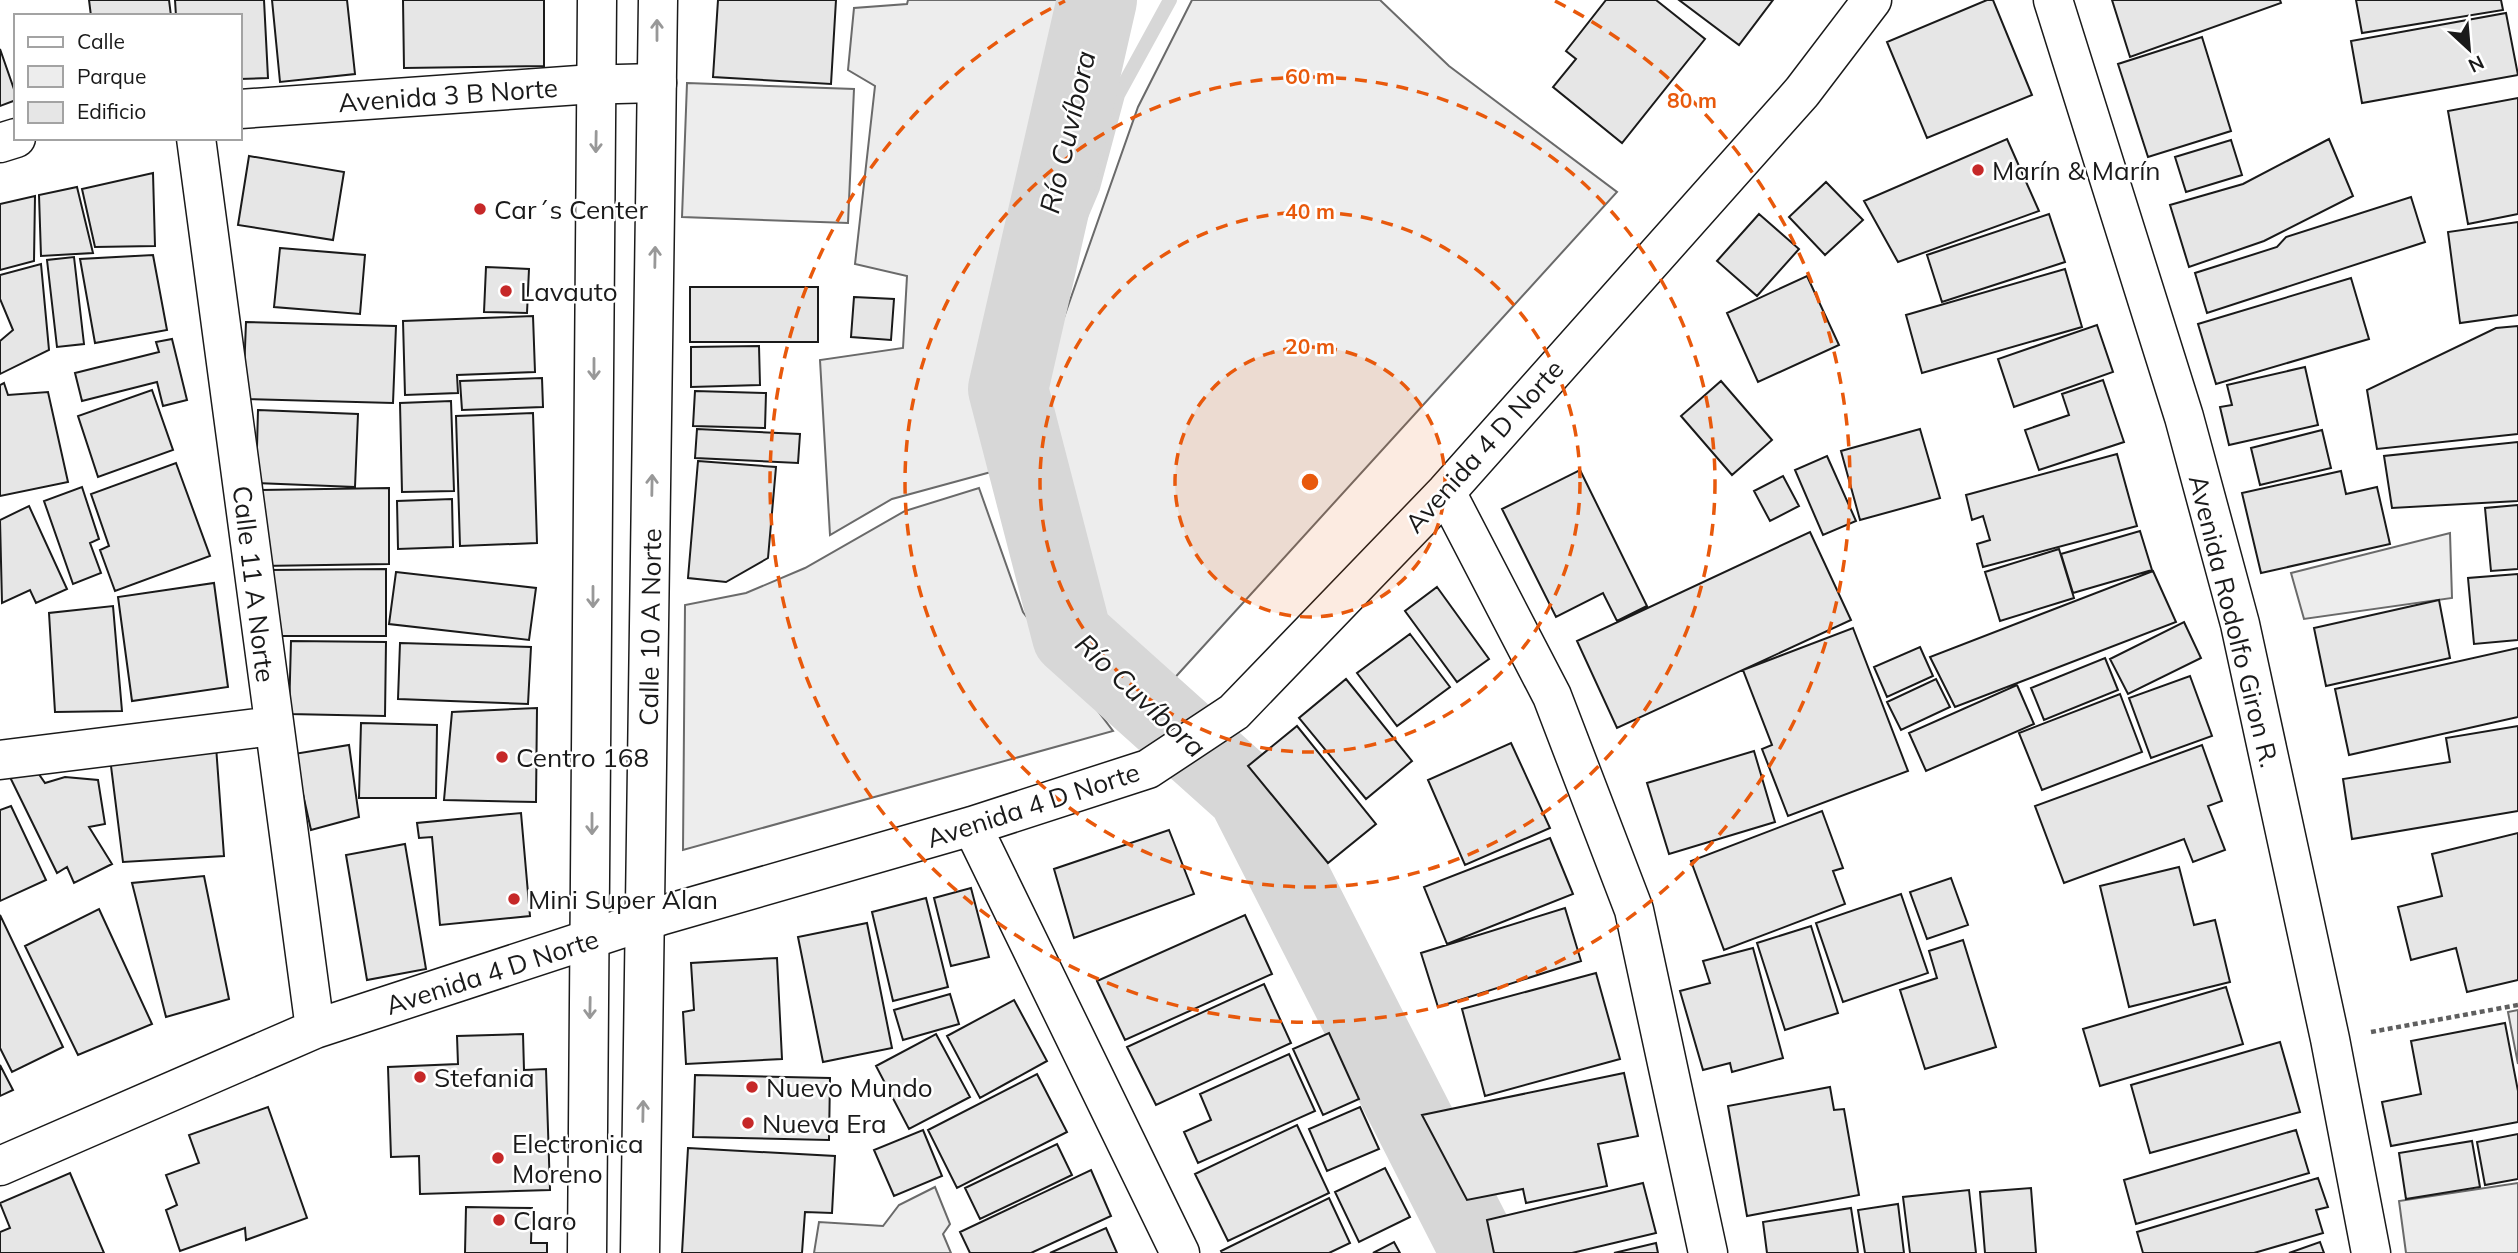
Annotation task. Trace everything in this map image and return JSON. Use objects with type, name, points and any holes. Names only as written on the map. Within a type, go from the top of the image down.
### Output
[{"type":"street","points":[[587,1253],[597,0]]},
{"type":"street","name":"Calle 10 A Norte","points":[[640,1253],[647,920],[657,0]]},
{"type":"street","name":"Avenida 4 D Norte","points":[[0,1166],[315,1029],[647,920],[972,826],[1148,769],[1234,712],[1446,492],[1802,92],[1872,0]]},
{"type":"street","name":"Avenida Rodolfo Giron R.","points":[[2053,0],[2184,416],[2240,624],[2330,1039],[2371,1253]]},
{"type":"street","name":"Avenida 3 B Norte","points":[[242,109],[657,83]]},
{"type":"street","name":"Calle 11 A Norte","points":[[196,140],[272,726],[315,1029]]},
{"type":"street","points":[[1446,492],[1552,696],[1634,910],[1708,1253]]},
{"type":"street","points":[[0,760],[272,726]]},
{"type":"street","points":[[972,826],[1180,1253]]},
{"type":"path","points":[[2330,1039],[2518,1005]]},
{"type":"green space","points":[[908,0],[1073,0],[984,392],[1002,469],[892,499],[830,535],[820,360],[903,348],[907,276],[855,264],[875,86],[848,70],[854,8],[907,4]]},
{"type":"green space","points":[[1192,0],[1380,0],[1449,66],[1617,192],[1170,683],[1097,613],[1043,377],[1138,107]]},
{"type":"green space","points":[[687,83],[854,89],[848,223],[682,217]]},
{"type":"green space","points":[[979,488],[1023,612],[1113,731],[683,850],[685,605],[746,593],[805,568],[905,511]]},
{"type":"green space","points":[[2450,533],[2452,598],[2304,619],[2291,573]]},
{"type":"green space","points":[[2518,1010],[2518,1064],[2508,1012]]},
{"type":"green space","points":[[2518,1183],[2518,1253],[2406,1253],[2399,1201]]},
{"type":"green space","points":[[935,1187],[950,1224],[943,1234],[951,1253],[814,1253],[819,1222],[883,1226],[899,1205]]},
{"type":"building","points":[[89,0],[169,0],[171,14],[91,14]]},
{"type":"building","points":[[175,0],[264,0],[268,78],[242,79],[242,14],[176,14]]},
{"type":"building","points":[[272,0],[347,0],[355,74],[280,82]]},
{"type":"building","points":[[403,0],[544,0],[544,66],[404,68]]},
{"type":"building","points":[[718,0],[836,0],[831,84],[713,77]]},
{"type":"building","points":[[1606,0],[1656,0],[1705,39],[1622,143],[1553,87],[1576,59],[1566,51]]},
{"type":"building","points":[[1679,0],[1773,0],[1739,45]]},
{"type":"building","points":[[1987,0],[1993,0],[2032,95],[1927,138],[1887,42]]},
{"type":"building","points":[[2112,0],[2280,0],[2281,3],[2130,57]]},
{"type":"building","points":[[2356,0],[2501,0],[2503,10],[2362,33]]},
{"type":"building","points":[[2506,13],[2518,75],[2362,103],[2351,41]]},
{"type":"building","points":[[2202,37],[2231,131],[2148,157],[2118,64]]},
{"type":"building","points":[[0,49],[14,89],[14,101],[0,106]]},
{"type":"building","points":[[2518,98],[2518,214],[2468,224],[2448,111]]},
{"type":"building","name":"Marín & Marín","points":[[2007,139],[2039,211],[1898,262],[1864,201]]},
{"type":"building","points":[[2329,139],[2353,196],[2264,241],[2189,267],[2170,205],[2243,184]]},
{"type":"building","points":[[2231,140],[2242,175],[2186,192],[2175,157]]},
{"type":"building","points":[[249,156],[344,172],[333,240],[238,225]]},
{"type":"building","points":[[153,173],[155,246],[95,247],[82,189]]},
{"type":"building","points":[[1826,182],[1863,220],[1825,255],[1789,217]]},
{"type":"building","points":[[77,187],[93,253],[41,256],[39,195]]},
{"type":"building","points":[[35,196],[34,261],[0,270],[0,204]]},
{"type":"building","points":[[2411,197],[2425,242],[2207,313],[2195,273],[2277,247],[2286,237]]},
{"type":"building","points":[[1759,214],[1799,249],[1757,296],[1717,261]]},
{"type":"building","points":[[2049,214],[2065,262],[1942,302],[1927,255]]},
{"type":"building","points":[[2518,222],[2518,315],[2460,323],[2448,232]]},
{"type":"building","points":[[280,248],[365,255],[360,314],[274,307]]},
{"type":"building","points":[[153,255],[167,330],[95,343],[80,259]]},
{"type":"building","points":[[74,257],[84,344],[57,347],[47,260]]},
{"type":"building","points":[[41,264],[49,350],[0,374],[0,341],[13,330],[0,299],[0,275]]},
{"type":"building","name":"Lavauto","points":[[486,267],[529,269],[527,313],[484,312]]},
{"type":"building","points":[[2065,269],[2082,327],[1922,373],[1906,315]]},
{"type":"building","points":[[1807,276],[1839,345],[1758,382],[1727,313]]},
{"type":"building","points":[[2351,278],[2369,339],[2216,384],[2198,324]]},
{"type":"building","points":[[690,287],[818,287],[818,342],[690,342]]},
{"type":"building","points":[[854,297],[894,299],[891,340],[851,337]]},
{"type":"building","points":[[533,316],[535,372],[457,375],[458,393],[405,395],[403,321]]},
{"type":"building","points":[[246,322],[396,326],[393,403],[243,399]]},
{"type":"building","points":[[2097,325],[2113,372],[2014,407],[1998,359]]},
{"type":"building","points":[[2518,326],[2518,434],[2377,449],[2367,390],[2496,328]]},
{"type":"building","points":[[172,339],[187,400],[163,406],[157,382],[82,401],[75,373],[159,352],[156,342]]},
{"type":"building","points":[[759,346],[760,385],[691,387],[691,347]]},
{"type":"building","points":[[2305,367],[2318,425],[2229,445],[2220,407],[2232,405],[2227,385]]},
{"type":"building","points":[[542,378],[543,407],[462,410],[460,381]]},
{"type":"building","points":[[2103,380],[2124,442],[2039,470],[2025,430],[2069,415],[2062,394]]},
{"type":"building","points":[[1721,381],[1772,440],[1732,475],[1681,416]]},
{"type":"building","points":[[4,383],[8,395],[48,392],[68,482],[0,496],[0,385]]},
{"type":"building","points":[[152,390],[173,450],[98,477],[78,416]]},
{"type":"building","points":[[695,391],[766,393],[765,428],[693,426]]},
{"type":"building","points":[[451,401],[454,491],[402,492],[400,403]]},
{"type":"building","points":[[258,410],[358,414],[355,487],[256,483]]},
{"type":"building","points":[[533,413],[537,543],[460,546],[456,416]]},
{"type":"building","points":[[697,429],[800,434],[798,463],[695,458]]},
{"type":"building","points":[[1920,429],[1940,498],[1860,520],[1841,451]]},
{"type":"building","points":[[2322,430],[2331,468],[2260,485],[2251,448]]},
{"type":"building","points":[[2518,442],[2518,501],[2392,508],[2384,456]]},
{"type":"building","points":[[2117,454],[2137,526],[1983,567],[1977,544],[1990,540],[1983,516],[1972,520],[1966,495]]},
{"type":"building","points":[[1827,456],[1856,521],[1823,535],[1795,470]]},
{"type":"building","points":[[698,461],[776,467],[768,558],[726,582],[688,578]]},
{"type":"building","points":[[176,463],[210,556],[115,591],[100,550],[109,546],[91,494]]},
{"type":"building","points":[[1580,470],[1647,606],[1617,621],[1603,593],[1556,617],[1502,509]]},
{"type":"building","points":[[2341,471],[2346,494],[2377,487],[2390,544],[2261,573],[2242,493]]},
{"type":"building","points":[[1783,476],[1799,506],[1770,521],[1754,491]]},
{"type":"building","points":[[82,487],[99,539],[90,543],[101,573],[73,584],[44,501]]},
{"type":"building","points":[[389,488],[389,564],[261,566],[261,490]]},
{"type":"building","points":[[452,499],[453,547],[398,549],[397,501]]},
{"type":"building","points":[[2518,505],[2518,569],[2491,571],[2485,508]]},
{"type":"building","points":[[29,506],[67,589],[36,603],[30,590],[2,603],[0,520]]},
{"type":"building","points":[[2140,531],[2152,570],[2073,593],[2061,554]]},
{"type":"building","points":[[1810,532],[1851,620],[1617,728],[1577,641]]},
{"type":"building","points":[[2059,549],[2074,598],[2000,621],[1985,572]]},
{"type":"building","points":[[386,569],[386,636],[268,636],[268,570]]},
{"type":"building","points":[[2153,571],[2176,622],[1955,707],[1930,657]]},
{"type":"building","points":[[396,572],[536,588],[529,640],[389,624]]},
{"type":"building","points":[[2518,574],[2518,640],[2474,644],[2468,578]]},
{"type":"building","points":[[214,583],[228,687],[132,701],[118,597]]},
{"type":"building","points":[[1437,587],[1489,659],[1457,682],[1405,611]]},
{"type":"building","points":[[2439,600],[2450,658],[2326,686],[2314,628]]},
{"type":"building","points":[[113,606],[122,711],[55,712],[49,613]]},
{"type":"building","points":[[2184,622],[2201,658],[2128,694],[2110,659]]},
{"type":"building","points":[[1853,628],[1908,771],[1788,816],[1762,749],[1772,745],[1743,670]]},
{"type":"building","points":[[1410,634],[1450,687],[1397,726],[1357,673]]},
{"type":"building","points":[[291,641],[386,642],[385,716],[289,714]]},
{"type":"building","points":[[400,643],[531,647],[528,704],[398,699]]},
{"type":"building","points":[[1920,647],[1933,676],[1887,697],[1874,667]]},
{"type":"building","points":[[2518,648],[2518,717],[2349,755],[2335,689]]},
{"type":"building","points":[[2105,658],[2118,690],[2044,720],[2031,688]]},
{"type":"building","points":[[2190,676],[2212,736],[2151,758],[2129,698]]},
{"type":"building","points":[[1346,679],[1412,761],[1366,799],[1299,718]]},
{"type":"building","points":[[1936,679],[1950,707],[1901,730],[1887,702]]},
{"type":"building","points":[[2017,685],[2034,724],[1926,771],[1909,733]]},
{"type":"building","points":[[2120,694],[2142,752],[2042,790],[2019,733]]},
{"type":"building","points":[[537,708],[536,802],[444,800],[452,712]]},
{"type":"building","points":[[361,723],[437,725],[436,798],[359,798]]},
{"type":"building","points":[[1297,726],[1376,824],[1328,863],[1248,766]]},
{"type":"building","points":[[2518,726],[2518,811],[2352,839],[2343,779],[2450,762],[2446,738]]},
{"type":"building","points":[[1511,743],[1550,828],[1465,865],[1428,780]]},
{"type":"building","points":[[349,745],[359,817],[311,830],[294,754]]},
{"type":"building","points":[[2202,745],[2222,801],[2208,806],[2225,850],[2193,862],[2184,839],[2064,883],[2035,806]]},
{"type":"building","points":[[216,746],[224,856],[123,862],[110,758]]},
{"type":"building","points":[[1754,751],[1775,822],[1669,854],[1647,783]]},
{"type":"building","points":[[34,767],[45,783],[65,777],[98,780],[105,824],[89,827],[112,864],[74,883],[67,867],[57,873],[7,771]]},
{"type":"building","points":[[11,806],[46,880],[0,901],[0,810]]},
{"type":"building","points":[[1822,811],[1843,868],[1833,871],[1845,904],[1724,950],[1691,861]]},
{"type":"building","points":[[521,813],[530,916],[440,925],[432,837],[419,838],[417,823]]},
{"type":"building","points":[[1169,830],[1194,894],[1074,938],[1054,869]]},
{"type":"building","points":[[2518,833],[2518,980],[2467,992],[2456,948],[2411,960],[2398,907],[2442,896],[2432,854]]},
{"type":"building","points":[[1550,838],[1573,894],[1447,944],[1424,887]]},
{"type":"building","points":[[405,844],[426,969],[367,980],[346,855]]},
{"type":"building","points":[[2179,867],[2194,925],[2215,920],[2230,982],[2129,1007],[2100,886]]},
{"type":"building","points":[[204,876],[229,999],[166,1017],[132,883]]},
{"type":"building","points":[[1951,878],[1968,925],[1927,939],[1910,892]]},
{"type":"building","points":[[971,888],[989,957],[951,966],[934,898]]},
{"type":"building","points":[[1901,894],[1928,973],[1843,1002],[1816,923]]},
{"type":"building","points":[[926,898],[948,987],[893,1001],[872,912]]},
{"type":"building","points":[[1565,908],[1581,961],[1438,1007],[1421,953]]},
{"type":"building","points":[[99,909],[152,1024],[78,1055],[25,946]]},
{"type":"building","points":[[0,915],[63,1047],[12,1072],[0,1048]]},
{"type":"building","points":[[1245,915],[1272,974],[1125,1040],[1097,981]]},
{"type":"building","points":[[867,923],[892,1048],[823,1062],[798,937]]},
{"type":"building","points":[[1811,926],[1838,1013],[1785,1030],[1757,943]]},
{"type":"building","points":[[1963,940],[1996,1047],[1925,1069],[1900,990],[1937,978],[1929,951]]},
{"type":"building","points":[[1753,948],[1783,1058],[1732,1072],[1730,1063],[1703,1070],[1680,991],[1710,983],[1703,961]]},
{"type":"building","points":[[777,958],[782,1059],[686,1064],[683,1012],[694,1010],[691,963]]},
{"type":"building","points":[[1596,973],[1620,1059],[1485,1096],[1462,1009]]},
{"type":"building","points":[[1264,984],[1291,1043],[1156,1105],[1127,1047]]},
{"type":"building","points":[[2226,987],[2243,1044],[2100,1086],[2083,1029]]},
{"type":"building","points":[[950,994],[959,1024],[903,1040],[894,1010]]},
{"type":"building","points":[[1014,1000],[1047,1061],[980,1098],[947,1036]]},
{"type":"building","points":[[2505,1023],[2518,1091],[2518,1122],[2391,1146],[2382,1102],[2421,1094],[2411,1041]]},
{"type":"building","points":[[1329,1033],[1359,1099],[1323,1115],[1293,1049]]},
{"type":"building","points":[[523,1034],[524,1070],[546,1069],[550,1190],[420,1194],[419,1156],[391,1157],[388,1067],[458,1064],[457,1036]]},
{"type":"building","points":[[936,1034],[970,1097],[909,1129],[876,1066]]},
{"type":"building","points":[[2280,1042],[2300,1112],[2150,1153],[2131,1085]]},
{"type":"building","points":[[1289,1054],[1315,1111],[1198,1163],[1184,1132],[1211,1120],[1200,1094]]},
{"type":"building","points":[[0,1065],[13,1090],[0,1096]]},
{"type":"building","points":[[1624,1073],[1638,1136],[1598,1144],[1607,1186],[1526,1203],[1523,1189],[1467,1200],[1422,1115]]},
{"type":"building","points":[[1037,1074],[1067,1132],[957,1188],[928,1130]]},
{"type":"building","points":[[695,1075],[830,1078],[829,1140],[693,1137]]},
{"type":"building","points":[[1830,1087],[1834,1110],[1844,1109],[1859,1195],[1747,1216],[1728,1106]]},
{"type":"building","points":[[268,1107],[307,1218],[246,1240],[245,1228],[180,1251],[166,1210],[177,1205],[166,1175],[199,1163],[189,1135]]},
{"type":"building","points":[[1360,1107],[1379,1149],[1327,1171],[1309,1129]]},
{"type":"building","points":[[1297,1125],[1329,1193],[1228,1241],[1195,1174]]},
{"type":"building","points":[[923,1130],[942,1176],[894,1196],[874,1150]]},
{"type":"building","points":[[2296,1130],[2309,1173],[2136,1224],[2124,1180]]},
{"type":"building","points":[[2518,1134],[2518,1179],[2485,1185],[2477,1142]]},
{"type":"building","points":[[2472,1141],[2480,1187],[2406,1199],[2399,1153]]},
{"type":"building","points":[[1057,1144],[1072,1175],[980,1219],[965,1188]]},
{"type":"building","points":[[688,1148],[835,1156],[832,1213],[805,1212],[802,1253],[682,1253]]},
{"type":"building","points":[[1385,1168],[1410,1217],[1359,1242],[1335,1192]]},
{"type":"building","points":[[1091,1170],[1111,1216],[1031,1253],[970,1253],[960,1232]]},
{"type":"building","points":[[70,1173],[104,1253],[0,1253],[0,1232],[10,1228],[0,1203]]},
{"type":"building","points":[[2318,1178],[2328,1207],[2316,1210],[2323,1233],[2254,1253],[2143,1253],[2137,1232]]},
{"type":"building","points":[[1643,1183],[1656,1233],[1572,1253],[1494,1253],[1487,1220]]},
{"type":"building","points":[[2031,1188],[2036,1253],[1985,1253],[1980,1192]]},
{"type":"building","points":[[1969,1190],[1976,1253],[1910,1253],[1903,1197]]},
{"type":"building","points":[[1329,1198],[1350,1243],[1329,1253],[1222,1253],[1221,1251]]},
{"type":"building","points":[[1898,1204],[1904,1253],[1865,1253],[1858,1210]]},
{"type":"building","points":[[466,1207],[532,1208],[531,1243],[547,1243],[547,1253],[465,1253]]},
{"type":"building","points":[[1851,1208],[1858,1253],[1767,1253],[1763,1222]]},
{"type":"building","points":[[1106,1228],[1117,1253],[1050,1253]]},
{"type":"building","points":[[1394,1242],[1400,1253],[1373,1253]]},
{"type":"building","points":[[2320,1242],[2324,1253],[2289,1253]]},
{"type":"building","points":[[1656,1243],[1658,1253],[1614,1253]]},
{"type":"waterway","name":"Río Cuvíbora","points":[[1097,0],[1008,389],[1072,636],[1247,793],[1481,1253]]},
{"type":"waterway","points":[[1008,389],[1093,188],[1118,95],[1170,0]]},
{"type":"place","name":"Marín & Marín","points":[[1978,170]]},
{"type":"place","name":"Car´s Center","points":[[480,209]]},
{"type":"place","name":"Lavauto","points":[[506,291]]},
{"type":"place","name":"Centro 168","points":[[502,757]]},
{"type":"place","name":"Mini Super Alan","points":[[514,899]]},
{"type":"place","name":"Stefania","points":[[420,1077]]},
{"type":"place","name":"Nuevo Mundo","points":[[752,1087]]},
{"type":"place","name":"Nueva Era","points":[[748,1123]]},
{"type":"place","name":"Electronica Moreno","points":[[498,1158]]},
{"type":"place","name":"Claro","points":[[499,1220]]}]
